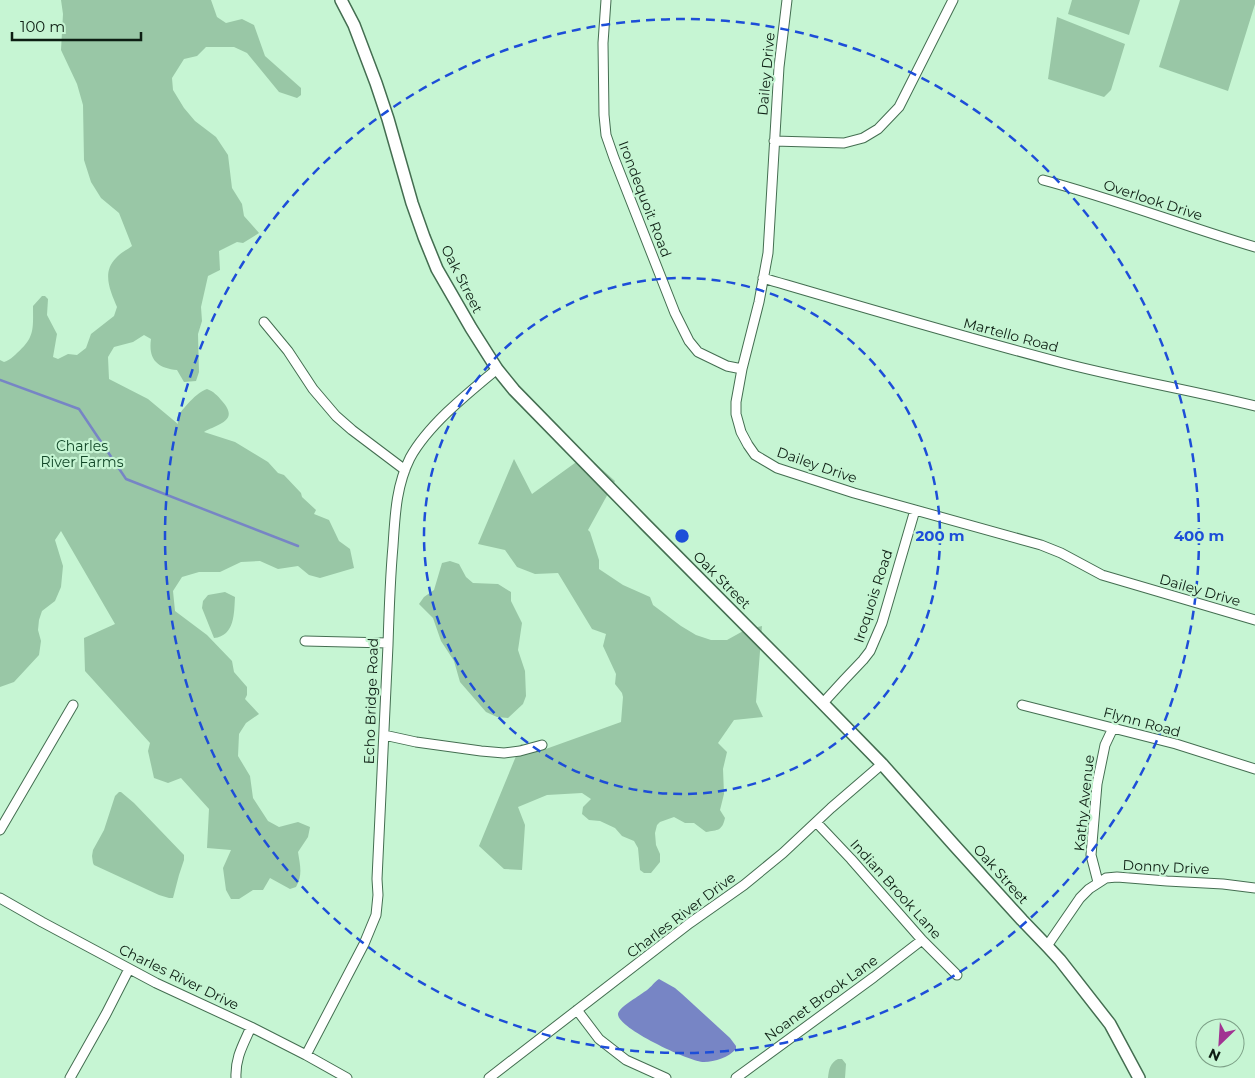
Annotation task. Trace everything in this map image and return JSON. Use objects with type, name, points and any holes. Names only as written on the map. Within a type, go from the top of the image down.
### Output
[{"type":"main road","name":"Oak Street","points":[[341,0],[354,25],[376,83],[412,203],[437,269],[450,294],[497,369],[514,390],[882,764],[972,866],[1048,946],[1110,1024],[1139,1078]]},
{"type":"street","name":"Irondequoit Road","points":[[606,0],[603,43],[604,115],[606,135],[614,158],[675,313],[689,342],[698,352],[727,366],[742,369]]},
{"type":"street","name":"Dailey Drive","points":[[787,0],[779,67],[768,253],[736,402],[736,414],[741,432],[755,455],[777,468],[854,493],[1041,545],[1061,553],[1102,576],[1255,620]]},
{"type":"street","points":[[774,140],[844,143],[863,138],[878,129],[898,107],[953,0]]},
{"type":"street","name":"Overlook Drive","points":[[1043,180],[1255,247]]},
{"type":"street","name":"Martello Road","points":[[763,278],[979,341],[1059,362],[1110,375],[1255,406]]},
{"type":"street","points":[[264,322],[288,351],[313,389],[336,416],[405,470]]},
{"type":"street","name":"Echo Bridge Road","points":[[306,1054],[358,958],[376,914],[390,582],[399,487],[411,457],[422,440],[462,399],[497,369]]},
{"type":"street","name":"Iroquois Road","points":[[823,704],[863,660],[873,644],[882,623],[914,510]]},
{"type":"street","points":[[305,641],[388,643]]},
{"type":"street","points":[[0,830],[73,705]]},
{"type":"street","name":"Flynn Road","points":[[1022,705],[1176,744],[1255,769]]},
{"type":"street","name":"Kathy Avenue","points":[[1098,882],[1091,855],[1097,784],[1105,744],[1113,728]]},
{"type":"street","points":[[384,735],[481,752],[504,753],[542,745]]},
{"type":"street","name":"Charles River Drive","points":[[489,1078],[690,923],[744,885],[783,853],[882,764]]},
{"type":"street","name":"Indian Brook Lane","points":[[816,822],[922,940],[957,974]]},
{"type":"street","name":"Donny Drive","points":[[1098,882],[1106,878],[1117,877],[1255,888]]},
{"type":"street","points":[[1048,946],[1080,898],[1098,882]]},
{"type":"street","name":"Charles River Drive","points":[[0,898],[156,983],[306,1054],[347,1078]]},
{"type":"street","name":"Noanet Brook Lane","points":[[736,1078],[922,940]]},
{"type":"street","points":[[70,1078],[130,969]]},
{"type":"street","points":[[578,1010],[599,1039],[626,1060],[666,1078]]},
{"type":"street","points":[[236,1078],[238,1056],[251,1028]]},
{"type":"green space","name":"Charles River Farms","points":[[61,0],[211,0],[217,17],[226,23],[242,19],[254,25],[265,56],[301,88],[301,95],[297,98],[279,92],[247,53],[234,47],[206,47],[197,56],[184,59],[172,78],[173,90],[195,121],[216,137],[228,155],[232,188],[242,204],[244,216],[259,233],[243,243],[237,242],[219,251],[220,270],[208,276],[201,307],[202,321],[198,334],[199,372],[196,381],[184,382],[177,370],[164,367],[156,362],[151,352],[151,339],[144,335],[133,342],[114,347],[108,357],[109,379],[148,399],[178,424],[177,418],[179,414],[190,401],[207,389],[215,394],[227,408],[228,417],[221,424],[204,432],[235,442],[268,462],[301,493],[302,497],[316,510],[314,514],[329,520],[339,541],[350,549],[354,568],[320,578],[309,575],[298,566],[278,569],[260,561],[241,562],[220,572],[199,572],[182,577],[173,591],[175,611],[207,635],[232,661],[234,672],[247,687],[245,699],[259,714],[246,723],[239,734],[238,756],[250,776],[253,798],[268,821],[279,827],[298,822],[310,827],[308,837],[298,852],[300,878],[296,887],[290,889],[270,878],[263,890],[253,890],[239,899],[231,899],[226,890],[223,868],[231,850],[207,848],[209,809],[181,778],[168,783],[154,778],[148,751],[150,743],[85,671],[84,638],[115,624],[61,531],[55,540],[63,566],[61,587],[55,601],[42,611],[39,620],[38,630],[41,641],[39,655],[14,682],[0,687],[0,360],[4,362],[10,359],[27,342],[33,327],[33,306],[42,296],[48,299],[47,315],[57,334],[53,357],[58,359],[68,354],[77,355],[86,348],[91,334],[114,316],[117,307],[109,282],[109,270],[111,264],[118,256],[132,246],[119,213],[101,198],[91,182],[84,160],[83,105],[77,84],[61,50],[63,14]]},
{"type":"green space","points":[[1072,0],[1140,0],[1129,35],[1068,14]]},
{"type":"green space","points":[[1180,0],[1255,0],[1228,91],[1159,67]]},
{"type":"green space","points":[[1057,17],[1125,44],[1111,90],[1104,97],[1048,79]]},
{"type":"green space","points":[[586,455],[615,481],[588,530],[599,560],[599,569],[623,585],[650,597],[653,605],[696,635],[711,640],[727,640],[745,630],[762,626],[756,702],[763,717],[734,720],[718,743],[727,752],[723,769],[724,794],[720,810],[725,818],[721,828],[706,832],[694,823],[685,823],[674,817],[660,822],[655,833],[660,862],[651,873],[644,873],[640,870],[638,848],[634,841],[622,836],[615,828],[600,821],[589,820],[582,814],[583,807],[591,799],[582,793],[547,795],[518,807],[525,825],[522,870],[504,869],[479,846],[521,744],[543,750],[621,722],[623,697],[615,684],[616,674],[603,646],[606,634],[592,629],[558,573],[535,574],[517,567],[505,550],[478,544],[514,459],[532,494]]},
{"type":"green space","points":[[450,561],[459,564],[466,577],[473,583],[498,584],[511,592],[511,601],[522,623],[518,650],[525,671],[526,696],[523,704],[508,718],[497,717],[486,712],[460,682],[454,661],[441,641],[433,618],[419,604],[424,597],[434,590],[442,563]]},
{"type":"green space","points":[[225,592],[235,597],[232,623],[226,633],[214,638],[202,608],[203,601],[208,595]]},
{"type":"green space","points":[[119,792],[134,803],[184,855],[173,898],[159,895],[94,865],[93,850],[104,830],[115,796]]},
{"type":"green space","points":[[838,1059],[842,1059],[846,1064],[845,1078],[828,1078],[830,1067]]},
{"type":"water","points":[[659,979],[682,994],[730,1038],[736,1049],[726,1057],[717,1060],[708,1062],[696,1061],[655,1043],[621,1020],[618,1014],[619,1011]]},
{"type":"waterway","points":[[0,380],[79,409],[126,479],[298,546]]}]
